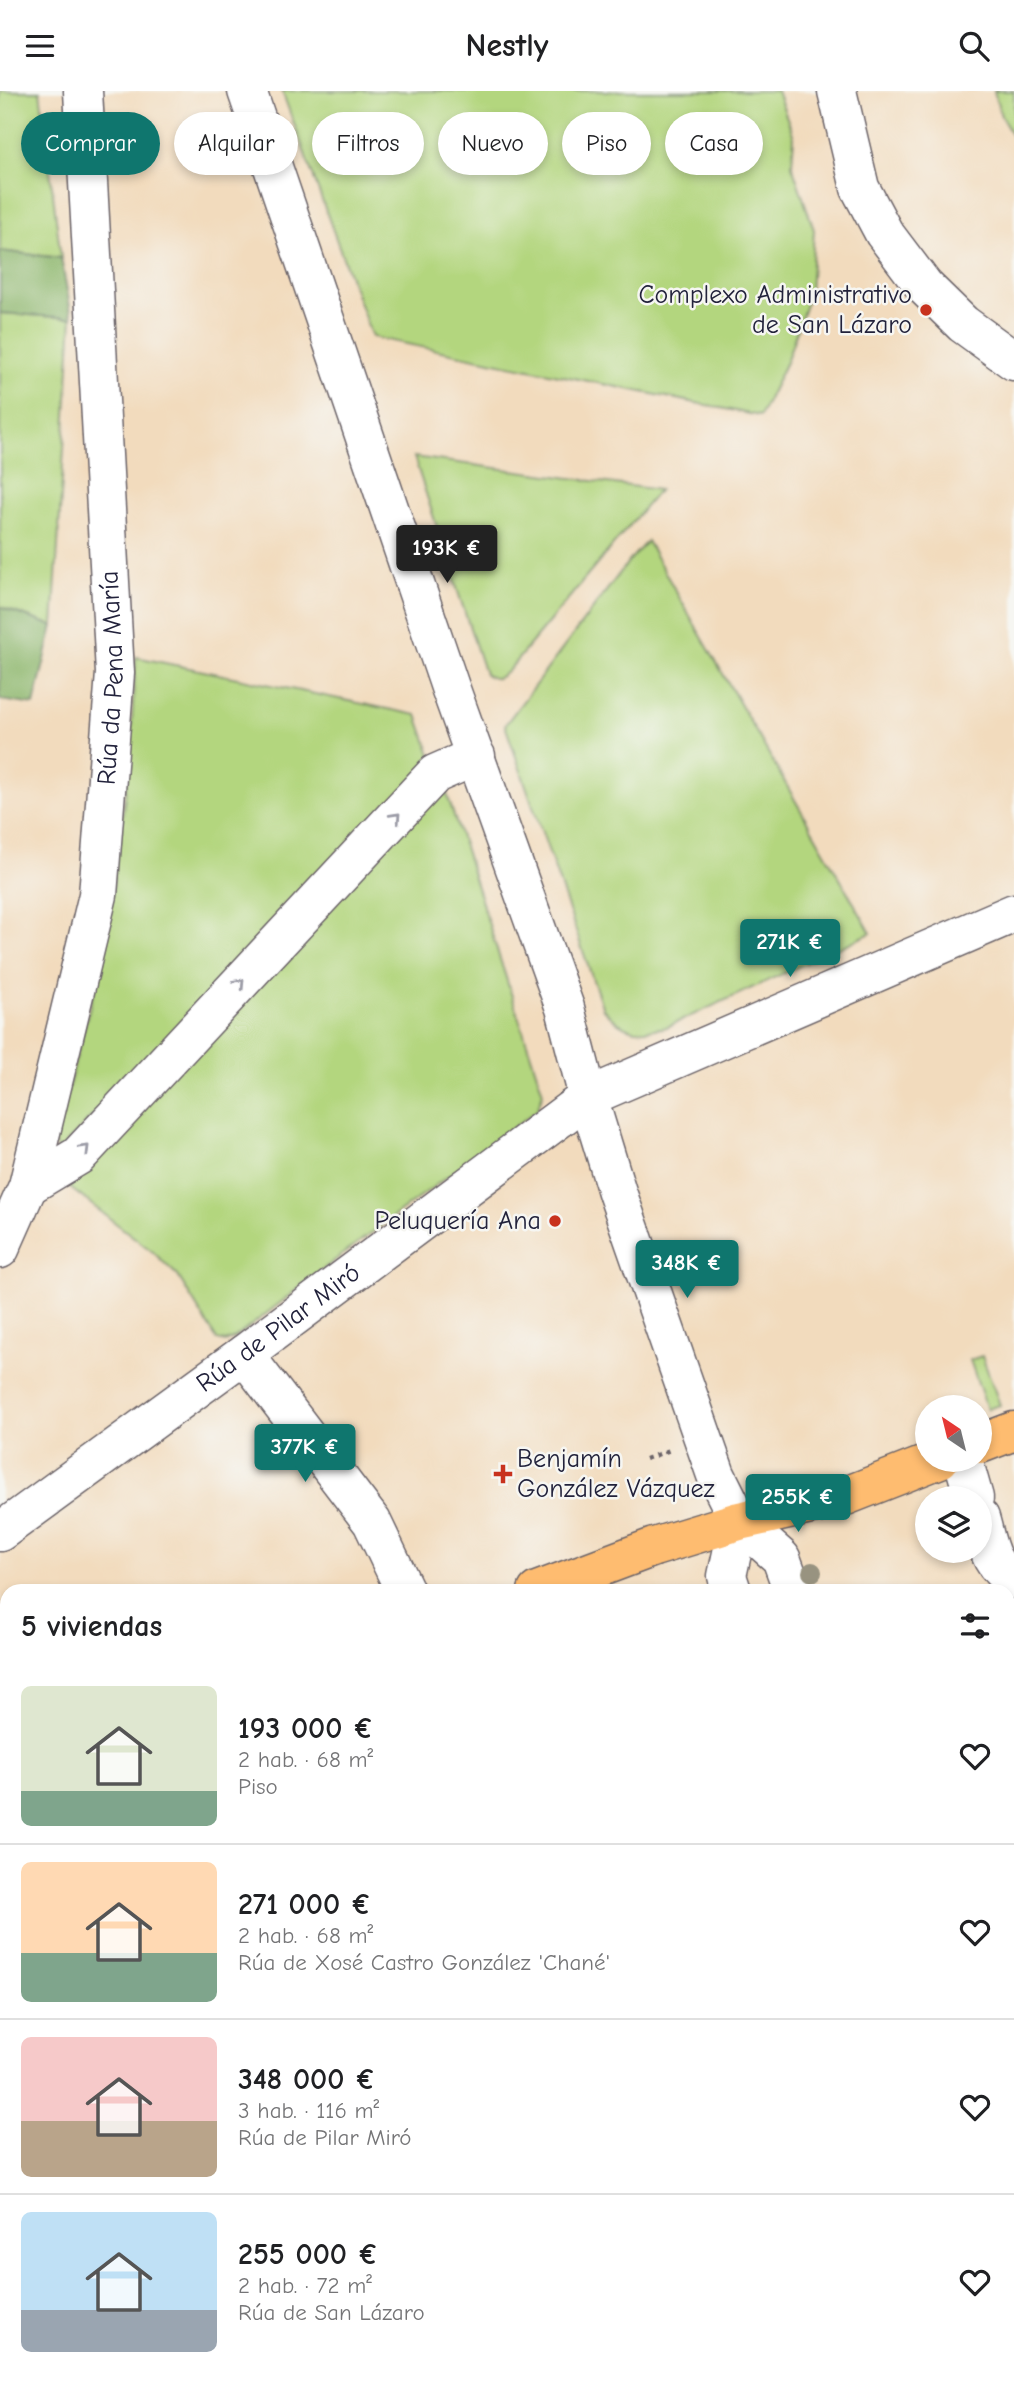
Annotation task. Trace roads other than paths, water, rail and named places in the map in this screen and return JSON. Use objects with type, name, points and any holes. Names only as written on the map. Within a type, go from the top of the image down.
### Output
[{"type":"main road","points":[[992,1439],[1014,1431]]},
{"type":"main road","points":[[561,1584],[654,1547],[739,1521],[838,1499],[915,1469]]},
{"type":"street","name":"Rúa da Pena María","points":[[0,1249],[28,1186],[98,895],[115,673],[83,91]]},
{"type":"street","points":[[247,91],[446,674],[565,1008],[617,1192],[716,1475],[739,1521],[781,1558],[790,1584]]},
{"type":"street","points":[[837,91],[860,188],[884,233],[924,286],[963,324],[1014,361]]},
{"type":"street","points":[[28,1186],[78,1156],[435,774],[476,756]]},
{"type":"street","name":"Rúa de Pilar Miró","points":[[0,1532],[588,1097],[1014,913]]},
{"type":"street","points":[[244,1354],[372,1522],[402,1584]]},
{"type":"street","points":[[730,1584],[727,1576],[739,1521]]},
{"type":"street","points":[[992,1560],[1000,1572],[1014,1580]]},
{"type":"place","name":"Complexo Administrativo de San Lázaro","points":[[926,310]]},
{"type":"place","name":"Peluquería Ana","points":[[555,1221]]},
{"type":"place","name":"Benjamín González Vázquez","points":[[503,1474]]}]
